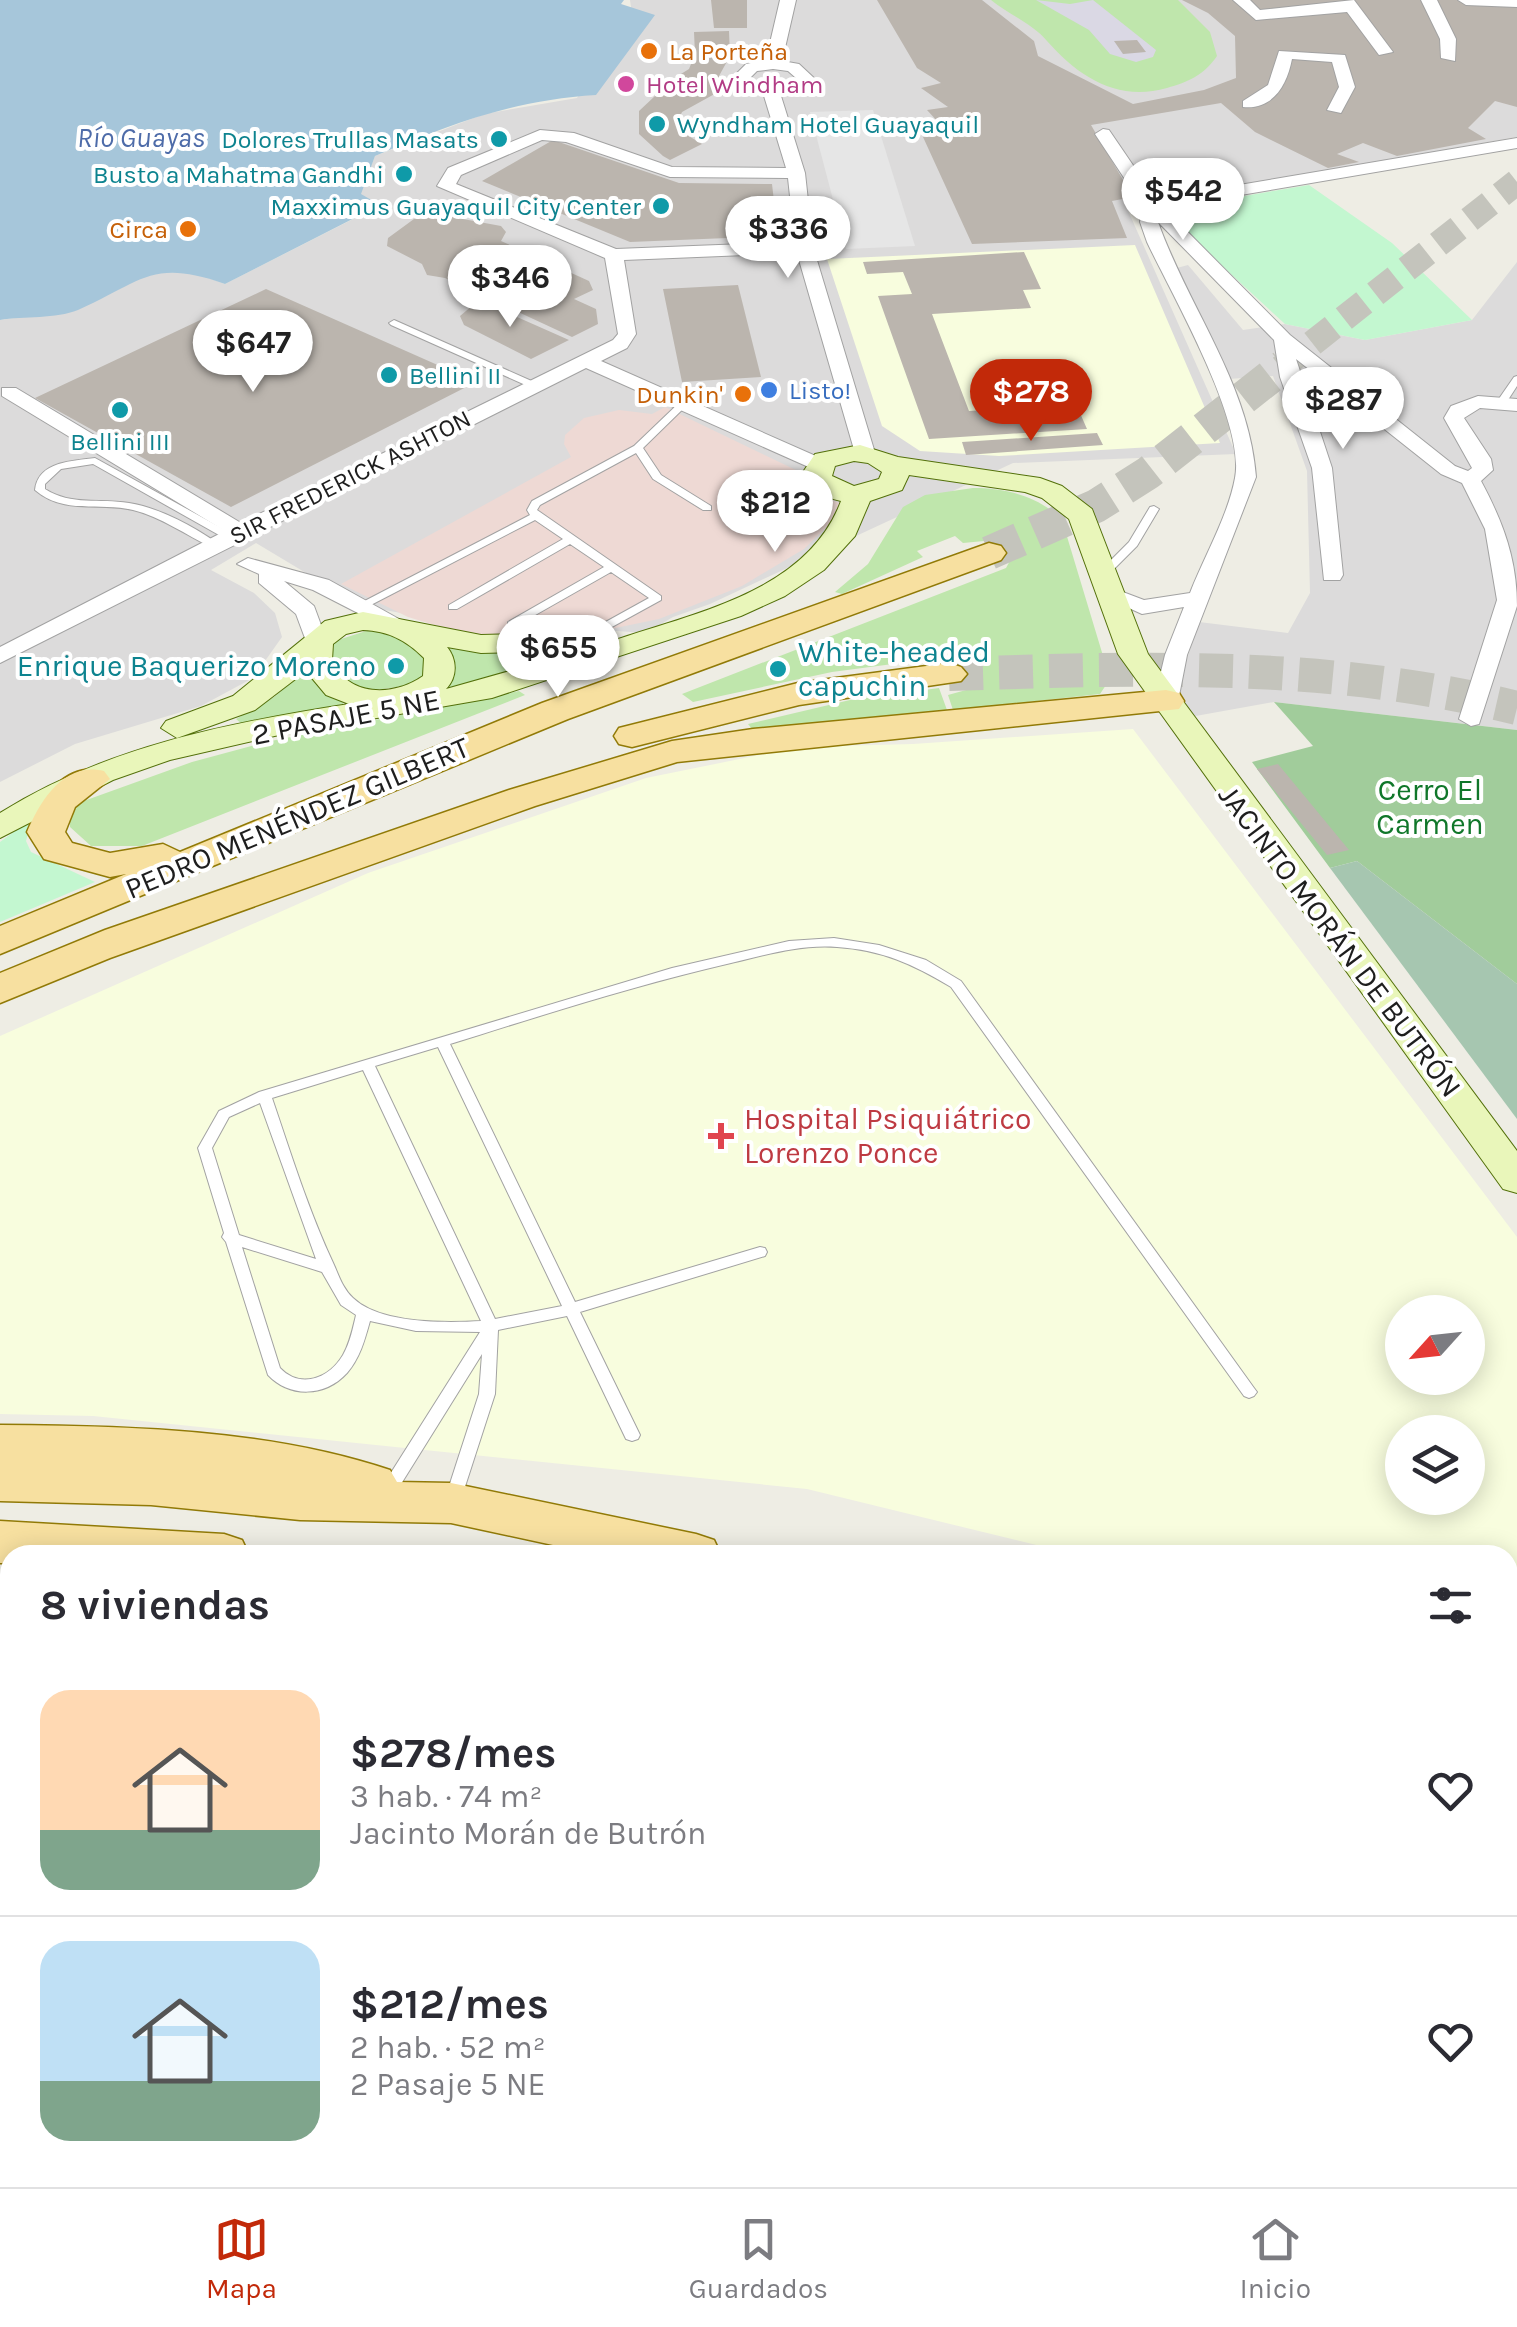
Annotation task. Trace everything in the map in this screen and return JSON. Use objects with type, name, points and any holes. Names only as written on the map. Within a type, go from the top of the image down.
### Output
[{"type":"main road","name":"PEDRO MENÉNDEZ GILBERT","points":[[0,941],[555,711],[989,553]]},
{"type":"main road","name":"PEDRO MENÉNDEZ GILBERT","points":[[0,989],[401,822],[615,741],[780,697],[949,674]]},
{"type":"main road","points":[[95,949],[522,798],[672,752],[772,738],[1166,701]]},
{"type":"main road","points":[[91,779],[59,801],[46,832],[58,851],[110,865],[157,858],[214,836],[326,806]]},
{"type":"main road","points":[[0,1444],[164,1449],[302,1467],[649,1545]]},
{"type":"main road","points":[[0,1481],[151,1485],[300,1500],[452,1503]]},
{"type":"main road","points":[[0,1542],[52,1545]]},
{"type":"street","points":[[773,64],[788,0]]},
{"type":"street","points":[[1240,0],[1256,15],[1288,23]]},
{"type":"street","points":[[1429,0],[1448,40],[1449,58]]},
{"type":"street","points":[[1466,0],[1517,2]]},
{"type":"street","points":[[1256,15],[1349,4],[1385,52]]},
{"type":"street","points":[[1300,39],[1311,54]]},
{"type":"street","points":[[1249,104],[1267,99],[1278,88],[1285,54],[1311,54],[1339,58],[1347,87],[1335,110]]},
{"type":"street","points":[[773,64],[793,67],[806,78],[791,89],[771,91],[750,88],[739,79],[752,67],[773,64]]},
{"type":"street","points":[[771,91],[796,173],[804,247],[878,459]]},
{"type":"street","points":[[796,173],[670,172],[568,136],[540,134],[446,178],[446,186],[614,255],[804,247]]},
{"type":"street","points":[[1103,134],[1150,206],[1283,339],[1448,470],[1470,478],[1496,529],[1508,600],[1471,718]]},
{"type":"street","points":[[1150,206],[1517,143]]},
{"type":"street","points":[[1150,206],[1149,222],[1156,242],[1230,402],[1246,448],[1246,477],[1196,598],[1176,654],[1166,701]]},
{"type":"street","name":"SIR FREDERICK ASHTON","points":[[0,656],[620,344],[627,334],[614,255]]},
{"type":"street","points":[[1283,339],[1290,378],[1322,468],[1332,575]]},
{"type":"street","points":[[586,362],[820,465],[843,454],[878,459],[896,471],[892,484],[858,494],[824,485],[818,478],[820,465]]},
{"type":"street","points":[[9,392],[228,538],[248,564],[294,596],[306,611],[318,670],[326,680],[364,699],[399,703],[423,694],[441,672],[433,649],[401,626],[320,585],[248,564]]},
{"type":"street","points":[[1470,478],[1483,470],[1481,459],[1454,418],[1458,410],[1478,402],[1509,404]]},
{"type":"street","name":"JACINTO MORÁN DE BUTRÓN","points":[[878,459],[948,476],[1008,480],[1052,492],[1082,516],[1133,654],[1517,1178]]},
{"type":"street","name":"2 PASAJE 5 NE","points":[[0,828],[34,804],[91,779],[214,742],[399,703],[498,687],[700,621],[774,590],[808,569],[833,547],[858,494]]},
{"type":"street","points":[[1105,584],[1142,607],[1196,598]]},
{"type":"street","name":"2 PASAJE 5 NE","points":[[401,626],[454,641],[515,646],[613,639],[700,621]]},
{"type":"street","points":[[316,646],[325,633],[351,622],[401,626]]},
{"type":"street","name":"2 PASAJE 5 NE","points":[[0,798],[70,762],[224,713],[266,689],[316,646]]},
{"type":"lane","points":[[394,323],[533,385]]},
{"type":"lane","points":[[1509,404],[1517,380]]},
{"type":"lane","points":[[606,626],[657,598],[532,510],[536,503],[638,448],[682,404]]},
{"type":"lane","points":[[638,448],[657,477],[707,508]]},
{"type":"lane","points":[[95,461],[228,538],[132,506],[80,507],[53,500],[40,490],[40,484],[45,474],[58,466],[95,461]]},
{"type":"lane","points":[[1105,584],[1154,509]]},
{"type":"lane","points":[[361,606],[536,516]]},
{"type":"lane","points":[[452,608],[572,538]]},
{"type":"lane","points":[[512,624],[613,566]]},
{"type":"lane","points":[[364,1314],[352,1354],[338,1373],[314,1385],[284,1382],[273,1372],[204,1148],[224,1114],[264,1095],[672,972],[789,945],[856,944],[921,963],[956,984],[1248,1392]]},
{"type":"lane","points":[[442,1043],[632,1435]]},
{"type":"lane","points":[[368,1066],[491,1326],[487,1394],[452,1503]]},
{"type":"lane","points":[[264,1095],[328,1269],[344,1300],[364,1314],[390,1322],[491,1326],[760,1252]]},
{"type":"lane","points":[[230,1237],[328,1269]]},
{"type":"lane","points":[[390,1488],[491,1326]]},
{"type":"shaded area","points":[[630,0],[1517,0],[1517,137],[1126,206],[1236,454],[1013,463],[710,604],[673,617],[646,633],[617,631],[547,638],[361,606],[256,543],[211,570],[254,593],[275,613],[282,637],[253,678],[201,706],[75,744],[0,782],[0,320],[78,309],[145,274],[190,271],[225,284],[363,214],[360,194],[375,156],[484,114],[577,98],[631,7]]},
{"type":"shaded area","points":[[1036,0],[1070,4],[1093,0],[1156,50],[1153,57],[1136,62],[1110,54],[1089,30]]},
{"type":"shaded area","points":[[873,110],[915,246],[846,249],[810,112]]},
{"type":"shaded area","points":[[1135,245],[1220,443],[999,456],[920,451],[882,426],[827,259]]},
{"type":"shaded area","points":[[1517,262],[1517,730],[1274,702],[1190,717],[1178,686],[1199,622],[1288,633],[1310,593],[1307,471],[1273,376],[1228,379],[1173,269],[1188,265],[1243,330],[1285,324],[1365,340],[1472,320]]},
{"type":"shaded area","points":[[665,407],[802,473],[803,485],[815,494],[848,506],[804,549],[742,586],[659,619],[596,632],[471,636],[408,617],[341,584],[571,457],[564,444],[565,435],[584,418],[619,410],[652,414]]},
{"type":"shaded area","name":"Hospital Psiquiátrico Lorenzo Ponce","points":[[1133,729],[1517,1237],[1517,1545],[1036,1545],[807,1489],[93,1416],[0,1414],[0,1036],[368,873],[646,778],[799,747],[913,744]]},
{"type":"shaded area","points":[[1357,861],[1517,984],[1517,1119],[1330,868]]},
{"type":"green space","points":[[991,0],[1178,0],[1210,32],[1217,56],[1201,73],[1175,86],[1132,92],[1115,89],[1072,66],[1035,29]]},
{"type":"green space","points":[[1309,185],[1392,243],[1472,320],[1365,340],[1285,324],[1169,217],[1203,203]]},
{"type":"green space","points":[[973,488],[1021,495],[1062,520],[1110,679],[1100,694],[953,710],[948,695],[966,690],[975,672],[958,659],[946,657],[832,672],[693,702],[682,694],[1006,568],[1012,557],[1006,547],[984,541],[963,543],[955,536],[917,551],[923,557],[842,594],[835,592],[868,564],[903,507],[925,495]]},
{"type":"green space","points":[[369,630],[395,637],[418,651],[430,664],[424,679],[384,689],[358,687],[347,681],[331,659],[335,641]]},
{"type":"green space","points":[[447,647],[487,652],[587,652],[445,690],[441,687],[455,669]]},
{"type":"green space","points":[[302,673],[343,699],[343,704],[242,724],[236,719],[274,697]]},
{"type":"green space","points":[[939,688],[947,710],[752,729],[748,724],[850,700]]},
{"type":"green space","points":[[519,691],[525,695],[142,846],[91,846],[70,827],[70,814],[81,802],[192,762],[266,742]]},
{"type":"green space","name":"Cerro El Carmen","points":[[1274,702],[1517,730],[1517,984],[1357,861],[1330,868],[1252,762],[1313,746]]},
{"type":"green space","points":[[31,823],[26,841],[31,852],[95,882],[0,922],[0,842]]},
{"type":"water","name":"Río Guayas","points":[[0,0],[624,0],[621,4],[655,15],[596,95],[537,102],[483,115],[375,156],[361,194],[380,205],[225,284],[163,273],[69,313],[0,320]]},
{"type":"building","points":[[711,0],[747,0],[747,28],[714,28]]},
{"type":"building","points":[[877,0],[982,0],[1034,41],[1038,56],[1133,104],[1204,90],[1236,78],[1235,36],[1208,13],[1182,0],[1517,0],[1517,107],[1495,101],[1468,128],[1486,139],[1397,156],[1363,143],[1337,154],[1359,162],[1328,168],[1255,132],[1221,103],[1091,125],[1133,197],[1112,201],[1127,238],[972,244],[923,137],[948,133],[927,110],[948,107],[921,88],[941,83],[917,68]]},
{"type":"building","points":[[729,31],[730,56],[719,76],[720,91],[682,112],[678,121],[682,132],[702,144],[670,160],[639,134],[639,111],[655,96],[676,86],[668,82],[689,69],[695,54],[694,32]]},
{"type":"building","points":[[1137,40],[1146,52],[1123,54],[1114,41]]},
{"type":"building","name":"Maxximus Guayaquil City Center","points":[[553,140],[679,183],[772,184],[778,236],[630,242],[482,181]]},
{"type":"building","points":[[436,214],[501,226],[506,232],[501,241],[589,281],[593,290],[574,299],[596,309],[598,324],[572,337],[445,278],[427,275],[422,264],[387,246],[388,238],[414,219]]},
{"type":"building","points":[[1024,252],[1041,289],[1023,290],[1031,308],[932,314],[969,411],[1076,404],[1087,429],[929,439],[878,296],[912,294],[903,272],[867,274],[863,262]]},
{"type":"building","points":[[738,285],[761,377],[682,382],[663,289]]},
{"type":"building","points":[[266,289],[476,382],[231,507],[35,398]]},
{"type":"building","points":[[479,300],[569,340],[531,359],[464,325],[460,316]]},
{"type":"building","points":[[1097,433],[1103,445],[966,455],[962,442]]},
{"type":"building","points":[[1278,764],[1349,850],[1327,855],[1257,769]]},
{"type":"tunnel","points":[[1281,368],[1517,182]]},
{"type":"tunnel","points":[[989,553],[1096,506],[1148,473],[1284,366]]},
{"type":"tunnel","points":[[949,674],[1164,670],[1305,675],[1376,682],[1517,708]]},
{"type":"place","name":"La Porteña","points":[[649,51]]},
{"type":"place","name":"Hotel Windham","points":[[626,84]]},
{"type":"place","name":"Wyndham Hotel Guayaquil","points":[[657,124]]},
{"type":"place","name":"Dolores Trullas Masats","points":[[499,139]]},
{"type":"place","name":"Busto a Mahatma Gandhi","points":[[404,174]]},
{"type":"place","name":"Maxximus Guayaquil City Center","points":[[661,206]]},
{"type":"place","name":"Circa","points":[[188,229]]},
{"type":"place","name":"Bellini II","points":[[389,375]]},
{"type":"place","name":"Listo!","points":[[769,390]]},
{"type":"place","name":"Dunkin'","points":[[743,394]]},
{"type":"place","name":"Bellini III","points":[[120,410]]},
{"type":"place","name":"Enrique Baquerizo Moreno","points":[[396,666]]},
{"type":"place","name":"White-headed capuchin","points":[[778,669]]},
{"type":"place","name":"Hospital Psiquiátrico Lorenzo Ponce","points":[[721,1136]]}]
